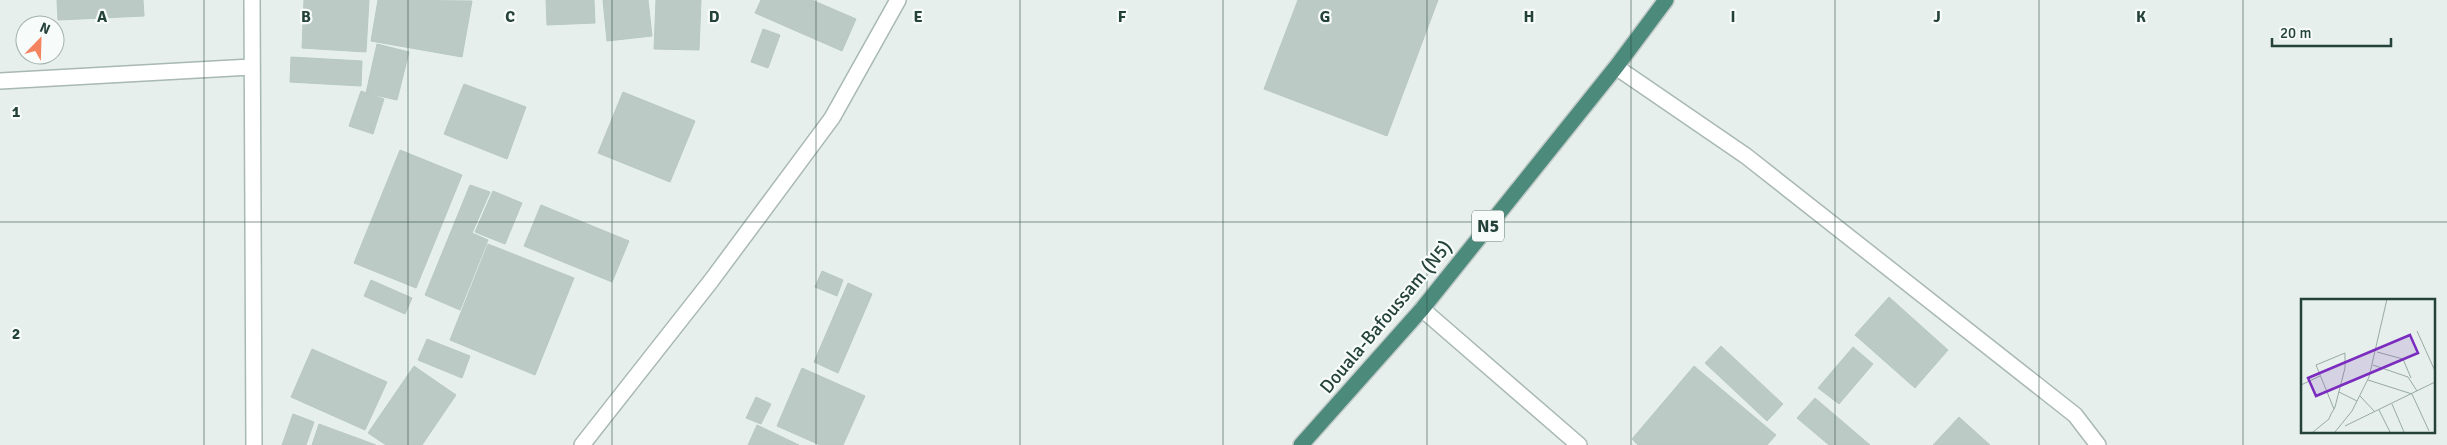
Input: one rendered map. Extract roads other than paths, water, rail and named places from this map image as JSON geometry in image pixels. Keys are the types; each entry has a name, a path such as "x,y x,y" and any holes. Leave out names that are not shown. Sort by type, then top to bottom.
{"highway":[{"name":"Douala-Bafoussam (N5)","path":"1301,445 1422,309 1616,67 1666,0"}],"street":[{"path":"252,0 254,445"},
{"path":"582,445 711,281 832,118 898,0"},
{"path":"0,81 251,67"},
{"path":"1616,67 1746,156 1829,221 2075,415 2098,445"},
{"path":"1422,309 1579,445"}]}
